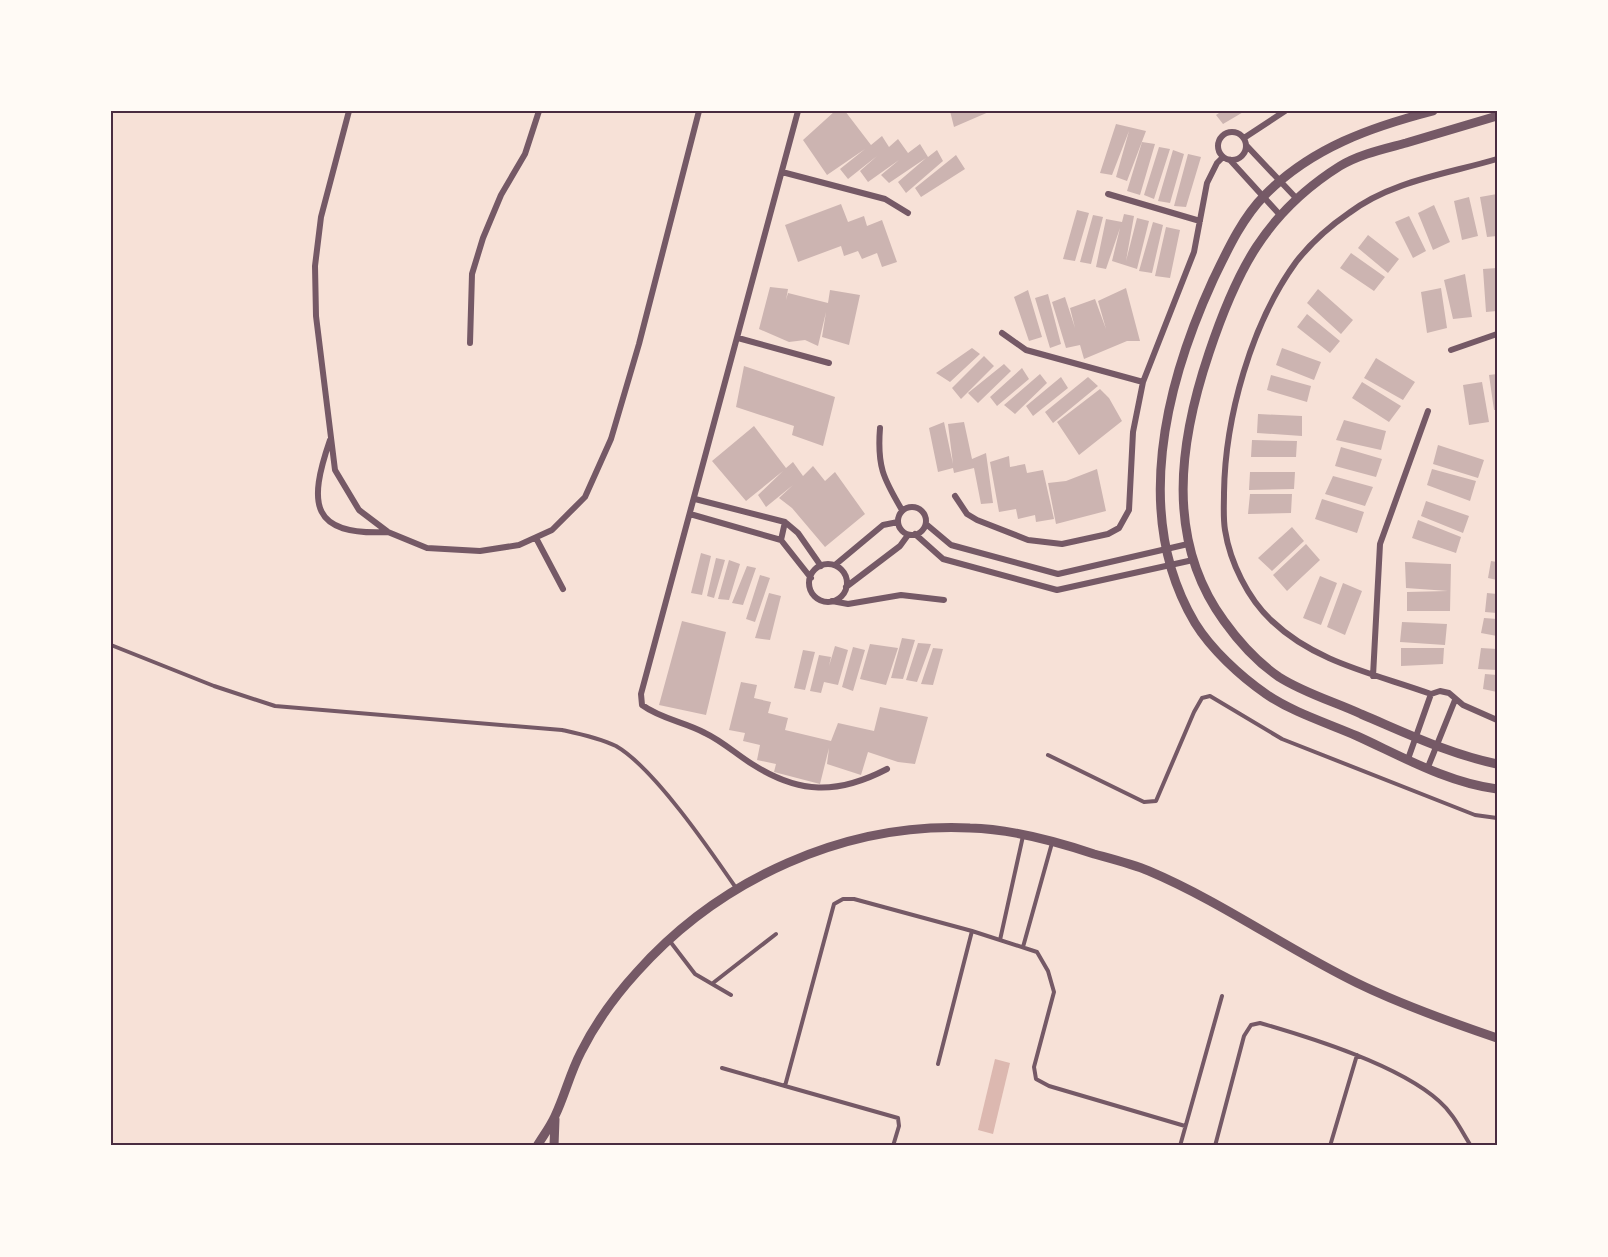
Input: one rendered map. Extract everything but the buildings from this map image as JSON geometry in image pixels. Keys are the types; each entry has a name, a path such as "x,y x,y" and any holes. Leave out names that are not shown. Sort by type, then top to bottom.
{"street":[{"path":"349,111 321,217 315,266 316,316 335,470 359,510 388,532 427,548 480,551 519,545 552,530 585,497 611,439 639,344 699,111"},
{"path":"470,343 472,274 483,238 501,195 525,154 539,111"},
{"path":"798,111 641,694 642,705 651,711 703,732 770,774 790,783 817,788 835,788 866,780 887,769"},
{"path":"1230,160 1243,155 1245,141 1285,111"},
{"path":"1433,111 1357,133 1329,146 1263,196 1230,244 1192,333 1176,381 1162,447 1161,493 1171,566 1195,622 1212,645 1250,681 1281,702 1408,759 1450,776 1497,789"},
{"path":"1497,116 1384,148 1342,165 1280,215 1251,251 1216,331 1203,370 1184,444 1182,507 1188,544 1199,582 1237,639 1261,663 1281,678 1455,754 1497,764"},
{"path":"1280,215 1230,160 1223,157 1218,145 1224,134 1232,132 1245,141 1297,199"},
{"path":"955,496 967,514 1028,540 1062,544 1098,537 1119,528 1129,510 1133,432 1143,382 1194,252 1207,183 1217,163 1223,157"},
{"path":"1497,159 1381,193 1347,213 1298,259 1277,294 1247,365 1230,426 1225,454 1224,528 1236,568 1257,603 1283,631 1319,654 1373,676 1431,694 1440,691 1449,693 1455,700 1497,720"},
{"path":"782,172 885,199 908,213"},
{"path":"1108,194 1200,221"},
{"path":"1002,333 1026,350 1143,382"},
{"path":"1451,350 1497,334"},
{"path":"738,338 829,363"},
{"path":"1373,676 1380,544 1428,411"},
{"path":"880,428 878,460 884,480 902,510 898,522 901,529 943,559 1057,590 1193,560"},
{"path":"331,436 317,477 318,506 328,522 342,530 365,533 388,532"},
{"path":"695,499 785,522 798,533 821,566"},
{"path":"832,601 840,598 846,587 912,535 922,531 926,524 926,517 921,509 911,507 902,510"},
{"path":"690,514 781,540 810,578 813,594 823,601 848,604 901,595 944,600"},
{"path":"781,540 785,522"},
{"path":"810,578 821,566 835,565 883,525 898,522"},
{"path":"926,524 944,540 958,548 1058,574 1188,544"},
{"path":"536,538 563,589"},
{"path":"835,565 844,572 846,587"},
{"path":"1408,759 1431,694"},
{"path":"1428,767 1455,700"},
{"path":"537,1146 555,1117 566,1083 582,1050 607,1011 636,973 669,940 736,888 800,858 852,840 918,828 973,828 1053,841 1147,870 1198,895 1357,983 1431,1015 1497,1038"},
{"path":"554,1146 555,1117"}],"lane":[{"path":"111,645 214,686 275,706 562,730 592,737 616,747 641,766 712,852 736,888"},
{"path":"1048,755 1144,802 1156,801 1194,712 1202,698 1210,696 1282,738 1475,815 1497,818"},
{"path":"999,940 1023,836"},
{"path":"1023,947 1053,841"},
{"path":"785,1086 834,904 843,899 854,899 972,931 1037,952 1048,971 1054,992 1034,1067 1036,1079 1049,1086 1185,1126"},
{"path":"938,1064 972,931"},
{"path":"713,983 776,934"},
{"path":"669,940 695,974 731,995"},
{"path":"1180,1146 1222,996"},
{"path":"1215,1146 1244,1036 1251,1024 1260,1023 1357,1055 1438,1100 1455,1118 1471,1146"},
{"path":"1330,1146 1357,1055"},
{"path":"722,1068 898,1118 899,1126 893,1146"}],"shaded area":[{"path":"995,1059 1010,1063 993,1134 978,1130"}]}
